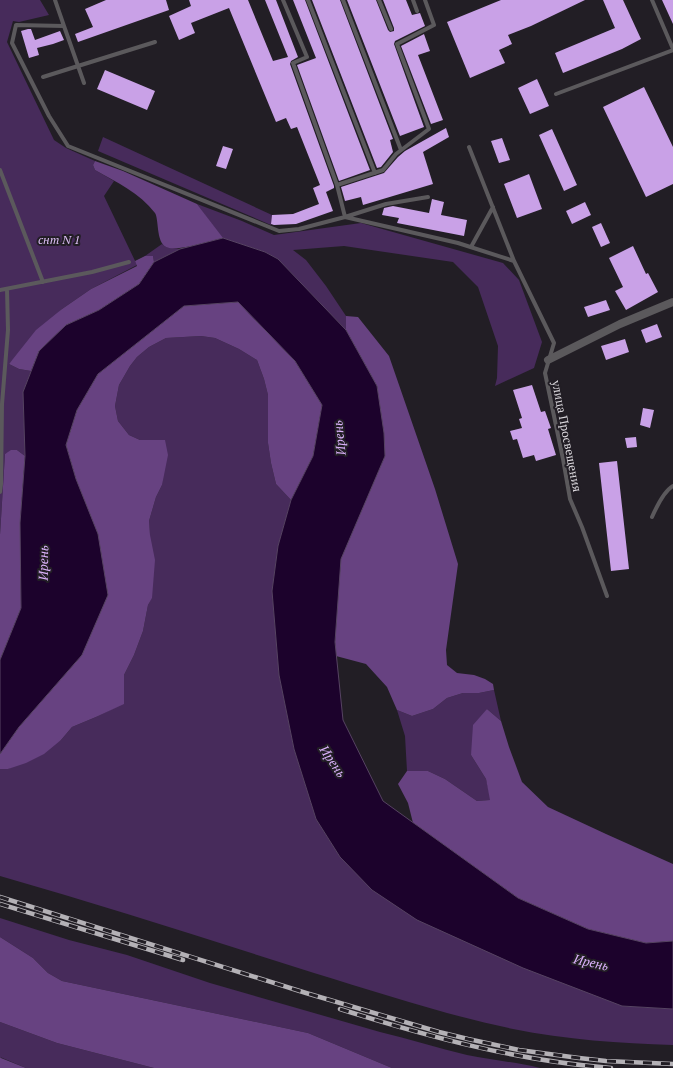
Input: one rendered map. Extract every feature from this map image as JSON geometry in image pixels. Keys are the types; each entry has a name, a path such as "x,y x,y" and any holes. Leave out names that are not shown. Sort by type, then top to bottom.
{"street":[{"path":"548,360 620,324 673,302"}],"lane":[{"path":"55,0 84,83"},
{"path":"283,0 307,57 293,63 337,185 346,217"},
{"path":"308,0 375,173"},
{"path":"342,0 401,150"},
{"path":"379,0 391,29"},
{"path":"413,0 417,11"},
{"path":"337,185 383,170 396,154 429,129 397,44 434,25 425,0"},
{"path":"556,94 673,50 652,0"},
{"path":"64,26 16,25 12,44 49,116 68,146 279,231 299,229 346,217 386,204 428,197"},
{"path":"43,77 155,42"},
{"name":"улица Просвещения","path":"469,147 514,261 554,343 545,373 570,499 582,527 607,596"},
{"path":"0,170 44,282"},
{"path":"471,247 493,207"},
{"path":"346,217 471,247 514,261"},
{"path":"0,290 92,272 129,262"},
{"path":"0,492 2,404 8,330 7,289"},
{"path":"652,517 659,504 673,486"}],"green space":[{"name":"снт N 1","path":"0,0 40,0 49,15 19,22 13,21 7,42 54,140 66,148 95,161 93,165 95,170 114,181 104,196 137,265 91,289 62,309 9,364 19,369 31,371 23,392 25,456 17,450 5,454 0,535"},
{"path":"103,137 272,215 271,225 98,151"},
{"path":"197,204 274,235 361,223 503,263 519,280 542,342 534,368 495,386 497,378 498,346 478,287 453,262 344,246 293,250 306,260 346,316 346,330 278,259 265,252 222,238"},
{"path":"162,244 166,247 180,249 154,262 153,256 145,256"},
{"path":"201,336 215,338 239,349 257,360 264,379 268,395 268,443 271,463 276,484 291,500 278,546 272,591 279,675 294,749 316,819 340,857 622,1006 673,1009 673,1045 613,1042 553,1036 513,1029 463,1017 388,996 118,911 0,876 0,769 8,769 61,740 72,727 124,703 124,675 134,655 143,631 148,605 152,597 149,521 156,497 162,485 165,440 140,440 129,435 118,421 115,406 119,385 137,357 149,347 166,338"},
{"path":"494,690 501,721 487,709 471,755 486,779 491,800 477,801 445,779 428,771 407,771 405,736 397,710 412,716 433,709 447,698 463,693 479,693"},
{"path":"0,918 69,940 127,955 210,983 380,1032 467,1055 540,1068 392,1068 308,1033 62,981 48,973 33,958 0,937"},
{"path":"0,1022 57,1043 154,1068 26,1068 0,1057"}],"shaded area":[{"path":"95,161 123,171 197,204 223,238 185,247 166,247 159,236 155,213 135,194 95,170 93,165"},
{"path":"145,256 153,256 154,262 139,284 99,310 66,325 39,351 31,371 19,369 9,364 36,330 62,309 91,289 137,266 135,261"},
{"path":"238,302 295,361 322,405 313,456 291,500 276,484 268,443 268,395 257,360 239,349 215,338 201,336 166,338 149,347 137,357 119,385 115,406 118,421 129,435 140,440 165,440 168,455 162,485 156,497 149,521 155,560 152,598 148,605 143,631 134,655 124,675 124,704 72,727 61,740 44,754 26,763 8,769 0,769 0,754 19,727 82,655 76,479 66,445 77,410 98,374 184,306"},
{"path":"346,316 358,317 389,356 435,489 458,564 446,650 447,665 457,673 474,675 485,679 493,684 494,690 479,693 463,693 447,698 433,709 412,716 397,710 387,687 366,664 336,656 335,642 340,559 385,456 377,386 346,330"},
{"path":"11,450 17,450 25,456 20,523 21,608 0,660 0,535 5,454"},
{"path":"487,709 501,721 522,782 548,807 673,864 673,941 646,943 588,929 518,898 413,823 408,803 398,784 407,771 428,771 445,779 477,801 490,800 486,779 471,755 473,725"},
{"path":"0,937 33,958 48,973 62,981 308,1033 392,1068 154,1068 57,1043 0,1022"},
{"path":"0,1057 1,1058 26,1068 0,1068"}],"water":[{"name":"Ирень","path":"223,238 265,252 278,259 346,330 377,386 384,433 385,456 341,559 335,642 343,720 383,801 518,898 588,929 646,943 673,941 673,1009 622,1006 523,968 417,920 372,890 340,857 316,819 294,749 279,675 272,591 278,546 291,500 313,456 322,405 295,361 238,302 184,306 98,374 77,410 66,445 76,479 98,534 108,595 82,655 19,727 0,754 0,660 21,608 20,523 25,456 23,392 39,351 66,325 99,310 139,284 154,262 180,249"}],"building":[{"path":"106,0 166,0 169,10 78,42 75,34 93,27 85,9"},
{"path":"189,0 248,0 273,61 288,57 265,0 276,0 298,57 291,61 290,64 334,186 334,188 326,192 333,211 296,224 271,224 272,215 293,214 319,204 313,188 320,185 297,127 291,129 286,118 276,122 229,8 191,23 195,33 179,40 169,16 191,6"},
{"path":"293,0 305,0 370,170 339,181 297,65 316,58"},
{"path":"312,0 340,0 393,139 390,140 393,152 381,167 377,168"},
{"path":"347,0 376,0 390,32 394,31 394,28 383,0 406,0 412,15 420,13 425,26 395,41 394,44 424,127 400,136"},
{"path":"501,0 585,0 531,26 508,35 512,44 499,50 505,63 470,78 447,22"},
{"path":"603,0 623,0 641,39 622,49 563,73 555,53 615,28"},
{"path":"662,0 673,0 673,24"},
{"path":"31,29 35,40 60,31 64,40 37,48 39,55 29,58 21,31"},
{"path":"424,34 430,51 418,55 443,120 431,124 401,46"},
{"path":"105,70 155,91 147,110 97,89"},
{"path":"537,79 549,106 530,114 518,88"},
{"path":"644,87 673,147 673,184 646,197 603,107"},
{"path":"446,128 449,137 423,152 433,184 363,205 361,197 345,201 341,187 384,173 405,151"},
{"path":"552,129 577,185 564,191 539,135"},
{"path":"502,138 510,160 499,163 491,141"},
{"path":"223,146 233,149 226,169 216,166"},
{"path":"529,174 542,209 517,218 504,184"},
{"path":"432,199 444,202 441,215 467,220 464,236 397,223 399,218 382,215 384,208 393,206 429,213"},
{"path":"585,202 591,215 572,224 566,211"},
{"path":"601,223 610,243 601,247 592,227"},
{"path":"633,246 646,274 648,273 658,292 626,310 615,291 623,287 609,258"},
{"path":"606,300 610,310 588,317 584,307"},
{"path":"657,324 662,337 646,343 641,330"},
{"path":"625,339 629,352 606,360 601,346"},
{"path":"532,385 541,412 545,411 551,428 548,429 556,455 536,461 534,455 523,458 517,439 513,440 510,431 522,428 519,419 522,418 513,390"},
{"path":"643,408 654,410 650,428 640,425"},
{"path":"636,437 637,447 627,448 625,438"},
{"path":"617,461 629,569 611,571 599,463"}],"railway":[{"path":"0,897 306,993 439,1032 519,1050 606,1061 673,1064"},
{"path":"0,904 183,960"},
{"path":"340,1009 440,1038 508,1054 576,1065 611,1068"}]}
